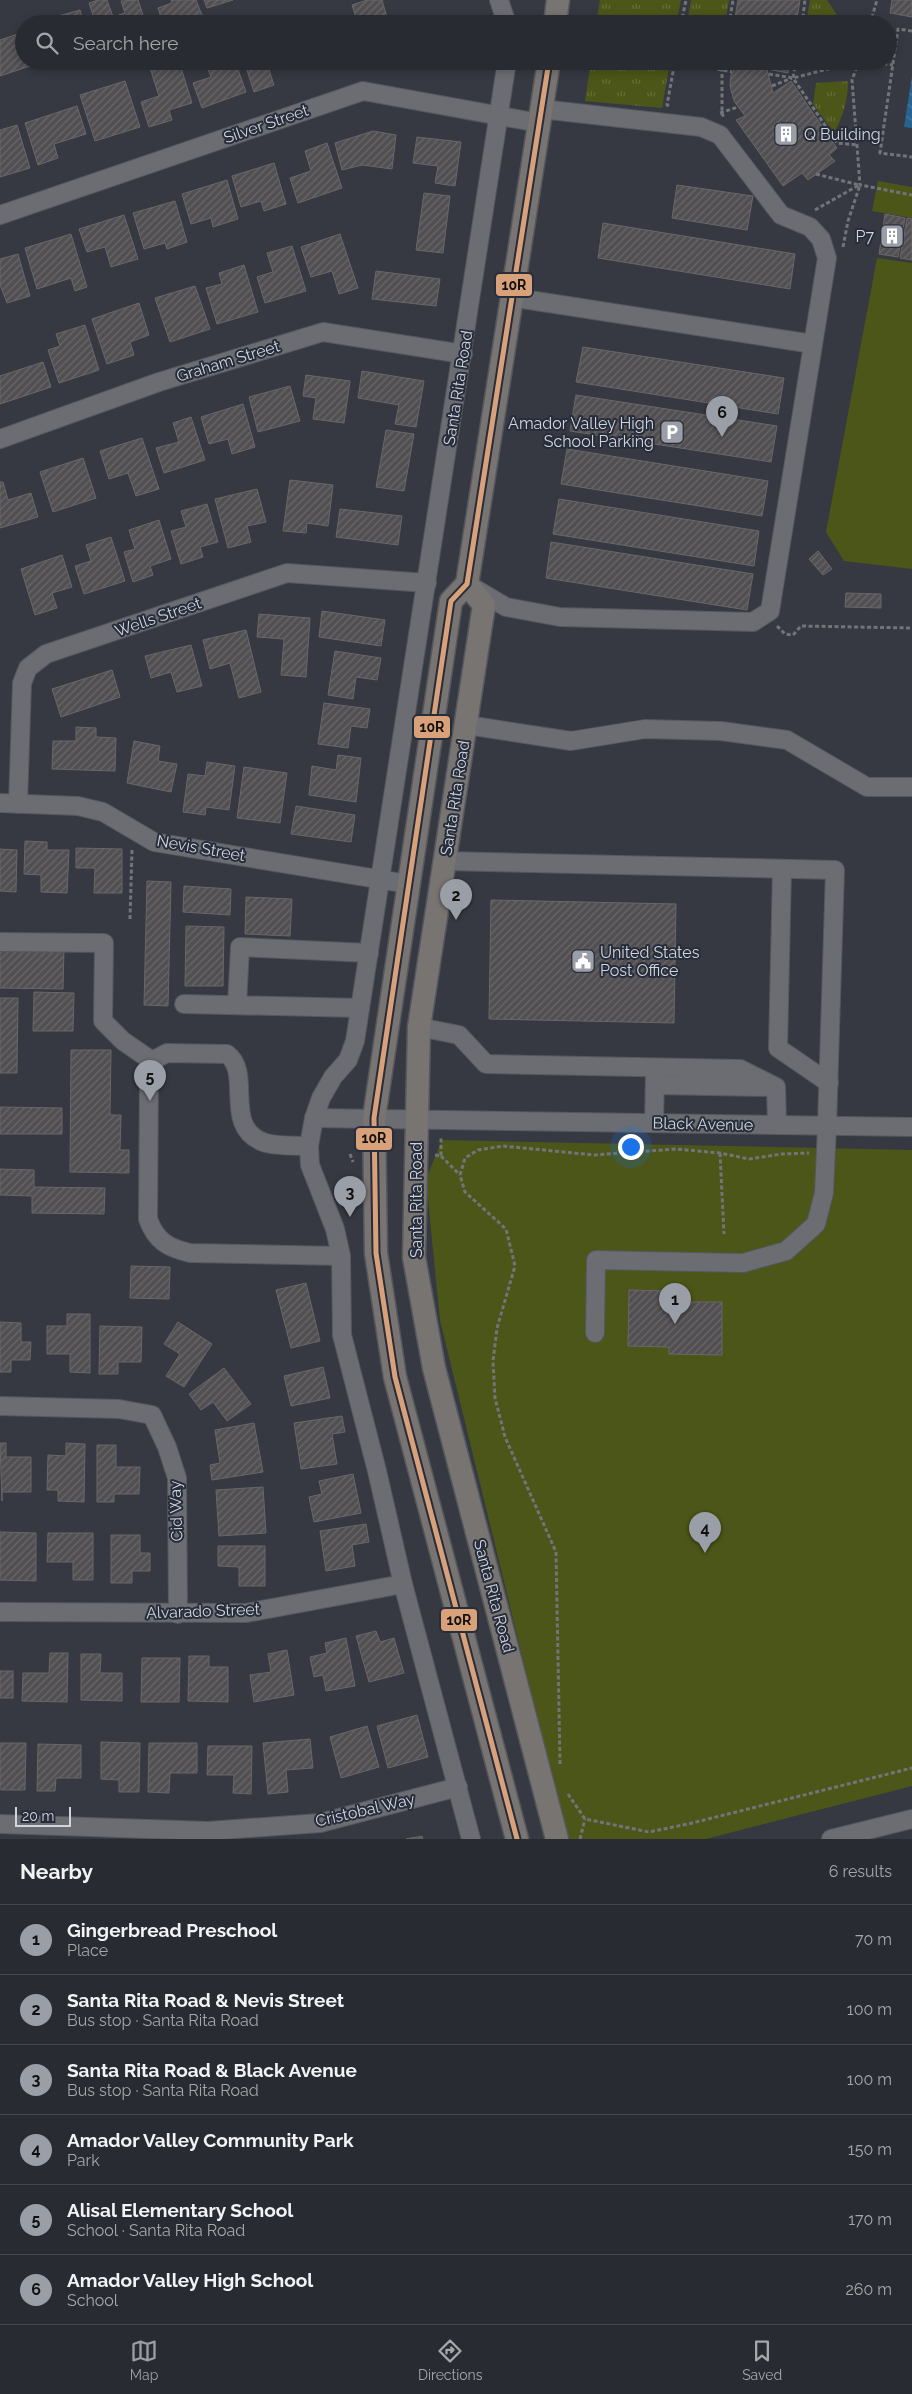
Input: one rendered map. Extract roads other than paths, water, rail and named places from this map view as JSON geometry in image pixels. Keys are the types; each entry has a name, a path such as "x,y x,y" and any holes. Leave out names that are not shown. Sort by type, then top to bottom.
{"main road":[{"path":"556,15 558,0"},
{"path":"467,584 547,70"},
{"name":"Santa Rita Road","path":"517,1839 395,1377 376,1253 374,1118 451,601 467,584 484,605 419,1027 414,1257 434,1368 557,1839"},
{"path":"432,719 467,724"}],"street":[{"path":"499,0 504,15"},
{"name":"Santa Rita Road","path":"471,1839 403,1584 377,1470 342,1335 341,1256 335,1229 310,1165 309,1146 314,1118 321,1098 333,1077 348,1060 355,1041 506,70"},
{"name":"Silver Street","path":"0,215 362,91 499,116 540,116 701,127 720,135 781,215 810,227 821,239 827,258 770,611 753,622 560,617 506,607 467,584"},
{"path":"510,297 813,344"},
{"name":"Graham Street","path":"0,439 159,382 323,332 463,354"},
{"name":"Wells Street","path":"18,804 22,683 28,668 46,654 287,572 427,583"},
{"path":"467,724 571,741 645,729 721,730 787,740 867,787 912,787"},
{"name":"Nevis Street","path":"0,804 78,806 103,812 154,842 408,884"},
{"path":"445,861 835,870 824,1193 816,1224 786,1251 743,1263 596,1260 595,1334"},
{"path":"782,869 778,1048 829,1083"},
{"path":"0,942 104,943 103,1021 123,1041 152,1061"},
{"path":"237,1005 240,947 369,952"},
{"path":"184,1004 360,1008"},
{"path":"419,1027 459,1035 486,1064 740,1069 776,1087"},
{"path":"309,1146 263,1142 248,1131 240,1108 238,1067 227,1054 167,1053 152,1061 149,1073 148,1219 152,1230 161,1242 172,1249 190,1253 341,1256"},
{"path":"654,1123 656,1067"},
{"path":"655,1085 776,1087"},
{"path":"776,1087 777,1125"},
{"name":"Black Avenue","path":"314,1118 912,1127"},
{"name":"Cid Way","path":"0,1406 119,1409 152,1415 167,1447 177,1478 178,1614"},
{"name":"Alvarado Street","path":"0,1612 246,1613 403,1584"},
{"name":"Cristobal Way","path":"0,1824 208,1831 320,1823 458,1787"},
{"path":"831,1839 912,1818"}],"water":[{"path":"912,76 912,128 904,127"}],"place":[{"name":"Q Building","path":"786,134"},
{"name":"P7","path":"892,236"},
{"name":"Amador Valley High School Parking","path":"672,432"},
{"name":"Amador Valley High School","path":"722,437"},
{"name":"Santa Rita Road & Nevis Street","path":"456,920"},
{"name":"United States Post Office","path":"583,961"},
{"name":"Alisal Elementary School","path":"150,1101"},
{"name":"Santa Rita Road & Black Avenue","path":"350,1217"},
{"name":"Gingerbread Preschool","path":"675,1324"},
{"name":"Amador Valley Community Park","path":"705,1553"}]}
